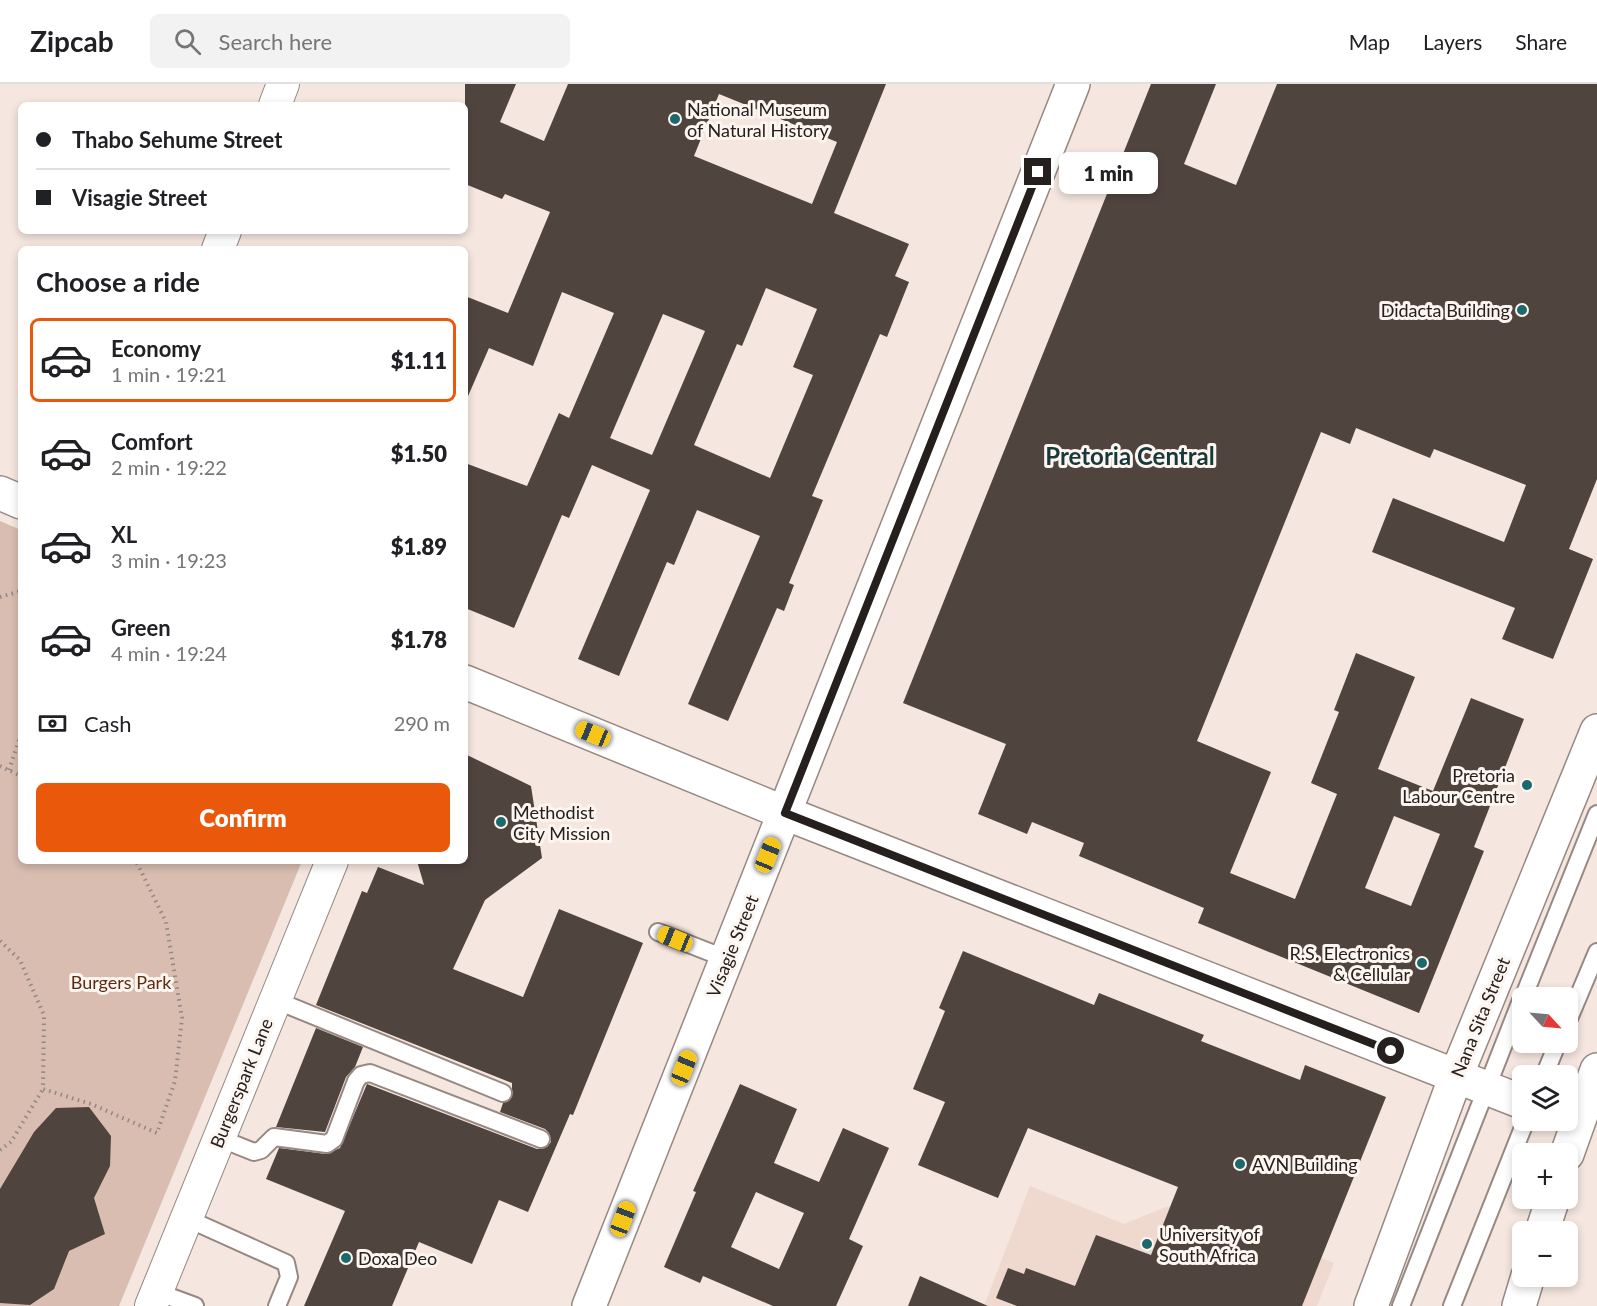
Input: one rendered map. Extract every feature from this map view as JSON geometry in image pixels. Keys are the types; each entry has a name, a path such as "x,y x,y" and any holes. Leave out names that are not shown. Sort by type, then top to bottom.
{"main road":[{"name":"Visagie Street","path":"589,1306 1073,84"},
{"path":"0,493 18,501"},
{"path":"468,683 785,813 1512,1098"},
{"name":"Nana Sita Street","path":"1371,1306 1456,1076 1597,731"},
{"path":"1577,1132 1597,1070"},
{"path":"1519,1306 1525,1287"}],"street":[{"path":"276,102 283,84"},
{"name":"Burgerspark Lane","path":"154,1299 331,864"}],"lane":[{"path":"1527,987 1597,813"},
{"path":"658,932 727,959"},
{"path":"1578,997 1597,952"},
{"path":"275,1000 503,1093"},
{"path":"1401,1306 1512,1025"},
{"path":"219,1138 254,1152 261,1150 274,1137 327,1144 334,1139 356,1081 361,1075 370,1073 541,1139"},
{"path":"1452,1306 1522,1131"},
{"path":"186,1218 286,1263 289,1277 277,1306"},
{"path":"154,1299 195,1306"}],"path":[{"path":"0,597 18,592"},
{"path":"9,770 18,743"},
{"path":"0,766 18,774"},
{"path":"43,1089 92,1104 157,1133 175,1081 182,1018 166,922 137,864"},
{"path":"0,942 20,960 44,1015 43,1089 11,1142 0,1150"}],"shaded area":[{"name":"University of South Africa","path":"1030,1186 1124,1224 1166,1207 1187,1204 1334,1263 1317,1306 984,1306"}],"green space":[{"name":"Burgers Park","path":"0,521 18,529 18,864 301,864 119,1306 0,1306"}],"building":[{"path":"465,84 516,84 500,122 544,141 568,84 886,84 834,213 909,244 895,276 909,282 887,337 880,334 812,496 823,500 789,583 794,585 784,611 777,608 728,721 688,704 760,536 697,510 674,565 667,562 619,676 578,659 650,490 592,465 569,518 562,515 514,628 468,609 468,464 527,486 559,413 569,418 614,313 562,292 533,366 489,348 468,396 468,297 508,313 550,212 505,194 502,199 468,185 468,102 465,102","holes":["719,94 837,142 812,204 694,156","766,288 817,309 793,367 813,375 770,478 694,445 737,344 742,346","663,314 705,331 652,455 610,438"]},
{"path":"1151,84 1216,84 1184,164 1236,185 1277,84 1597,84 1597,479 1569,549 1593,559 1553,659 1502,639 1515,608 1372,552 1393,498 1504,542 1526,485 1434,449 1430,458 1356,428 1350,444 1321,432 1197,741 1271,772 1230,873 1295,899 1337,794 1311,783 1339,712 1334,710 1356,653 1415,677 1378,769 1433,791 1471,698 1524,719 1474,847 1484,851 1419,1013 1198,923 1204,908 1079,856 1084,843 1032,822 1027,834 978,814 1006,744 903,703","holes":["1394,816 1440,834 1411,906 1365,888"]},
{"path":"468,755 531,786 542,858 485,900 453,969 523,997 559,909 643,943 573,1115 570,1114 528,1212 499,1200 472,1264 419,1242 392,1306 304,1306 345,1211 266,1179 279,1148 326,1154 340,1148 367,1084 537,1149 547,1147 551,1142 549,1133 545,1129 500,1112 503,1103 512,1097 512,1083 316,1005 362,891 367,893 378,867 424,885 418,864 468,864"},
{"path":"963,951 1094,1005 1099,993 1204,1035 1201,1041 1300,1080 1305,1065 1386,1097 1302,1306 1017,1306 996,1298 1008,1268 1024,1274 1026,1268 1075,1286 1096,1235 1151,1255 1178,1187 1028,1128 998,1198 918,1165 945,1102 913,1089 945,1011 939,1008"},
{"path":"316,1028 363,1047 355,1067 346,1077 325,1132 276,1127"},
{"path":"740,1084 797,1109 774,1163 819,1182 843,1128 889,1148 849,1239 863,1246 836,1306 773,1306 703,1276 700,1283 664,1267 696,1192 693,1191","holes":["756,1192 804,1213 779,1269 731,1247"]},
{"path":"89,1107 111,1136 110,1166 94,1198 105,1234 69,1251 54,1289 30,1305 0,1303 0,1189 34,1132 56,1108"},
{"path":"920,1276 988,1306 908,1306"}],"place":[{"name":"National Museum of Natural History","path":"675,119"},
{"name":"Didacta Building","path":"1522,310"},
{"name":"Pretoria Labour Centre","path":"1527,785"},
{"name":"Methodist City Mission","path":"501,822"},
{"name":"R.S. Electronics & Cellular","path":"1422,963"},
{"name":"AVN Building","path":"1240,1164"},
{"name":"University of South Africa","path":"1147,1244"},
{"name":"Doxa Deo","path":"346,1258"}],"district":[{"name":"Pretoria Central","path":"1130,455"}],"route":[{"path":"1038,172 785,813 1391,1051"}]}
